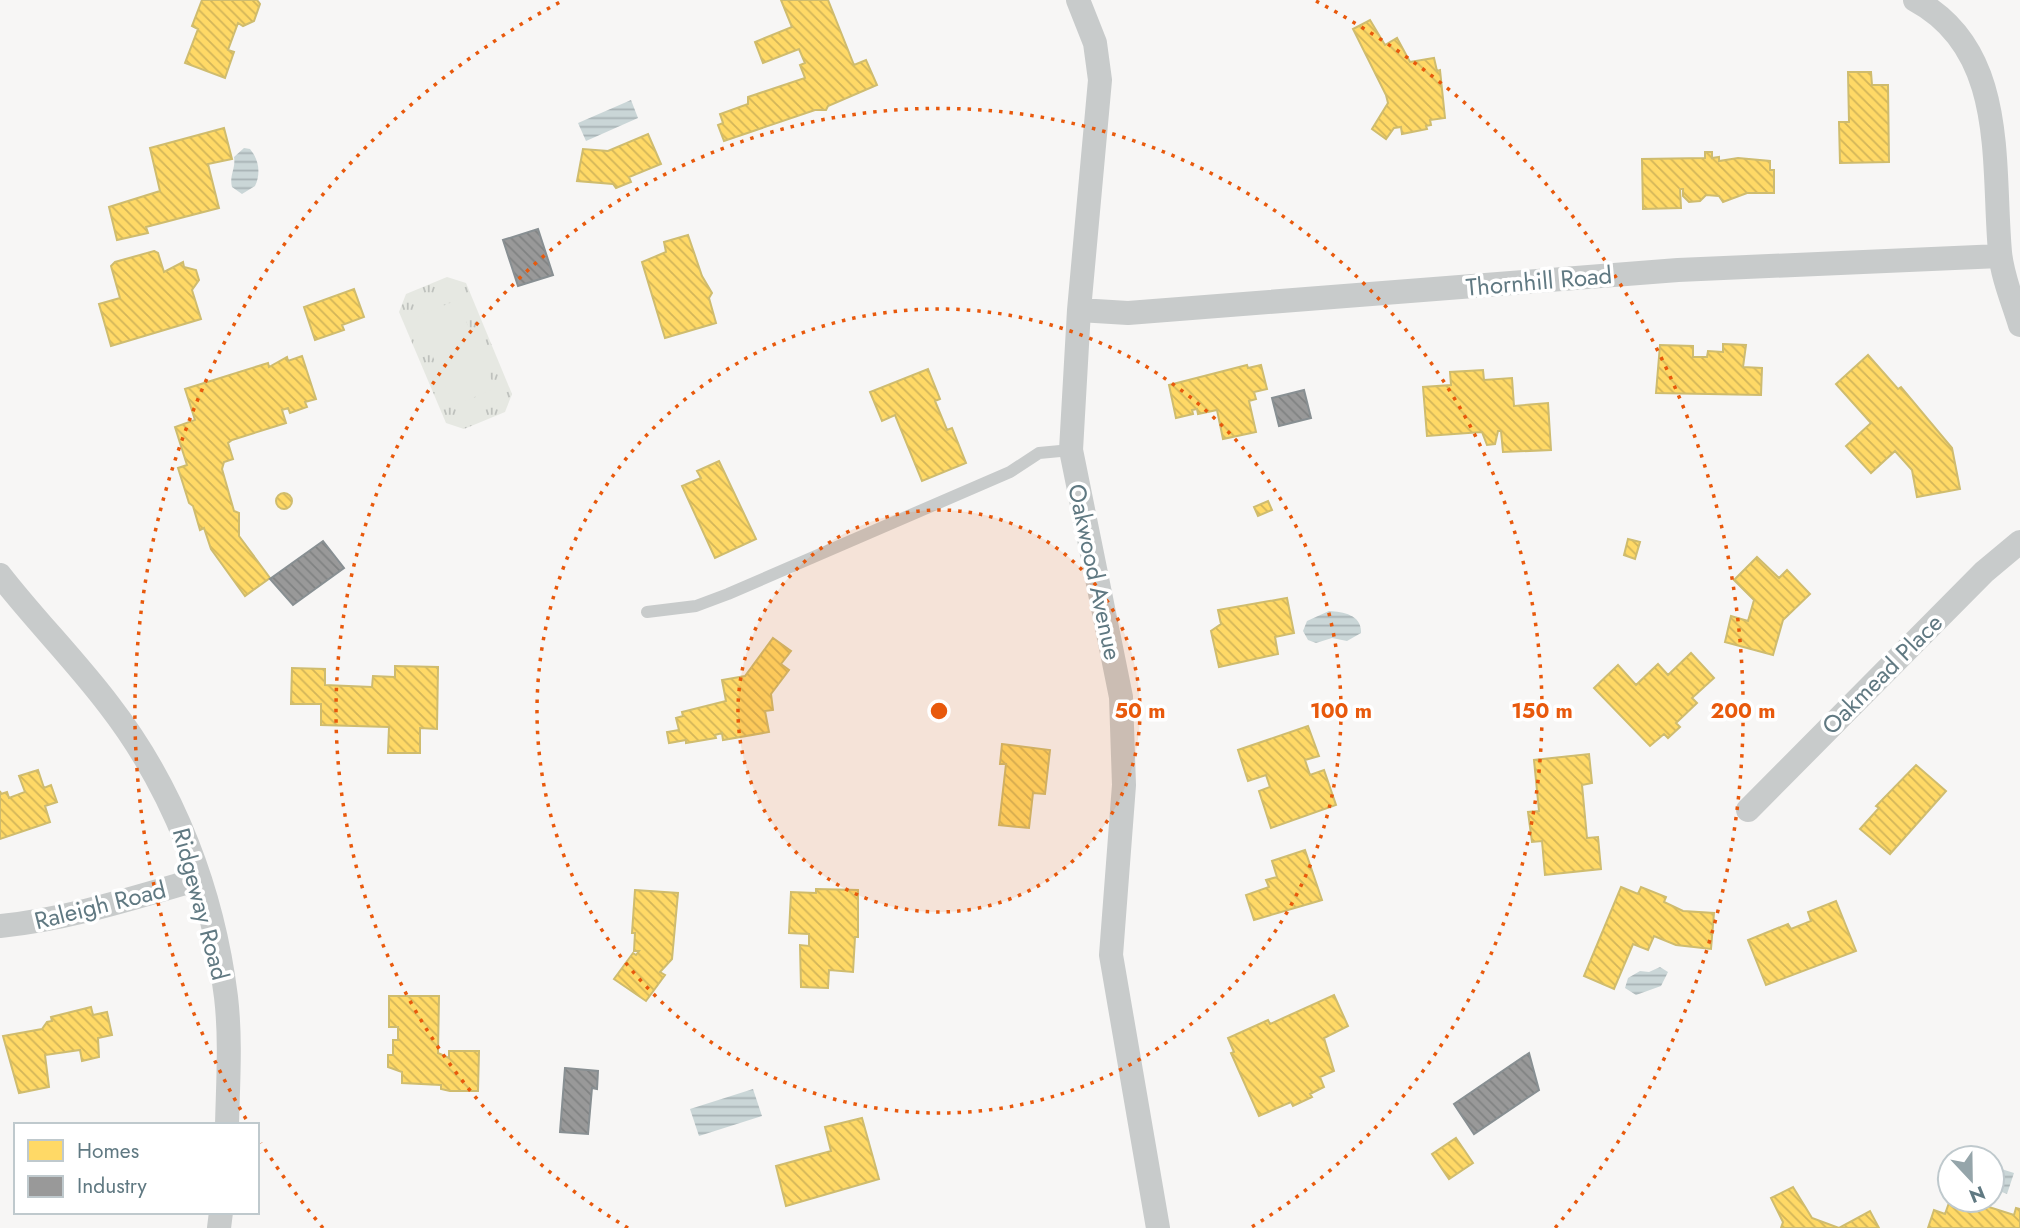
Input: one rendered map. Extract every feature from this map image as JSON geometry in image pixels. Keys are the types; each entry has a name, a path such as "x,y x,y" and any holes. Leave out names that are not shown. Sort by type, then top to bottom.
{"street":[{"name":"Oakwood Avenue","path":"1078,0 1095,43 1100,80 1079,310 1071,450 1121,697 1124,785 1111,955 1158,1228"},
{"path":"1914,0 1954,30 1971,54 1984,88 1995,135 2000,256 2020,325"},
{"name":"Thornhill Road","path":"1079,310 1128,313 1667,271 2000,256"},
{"name":"Oakmead Place","path":"1748,810 1984,572 2020,542"},
{"name":"Ridgeway Road","path":"0,575 111,707 150,766 178,819 213,928 226,998 228,1123"},
{"name":"Raleigh Road","path":"0,926 36,922 105,907 199,878"}],"lane":[{"path":"647,611 696,606 728,594 1010,472 1039,453 1071,450"}],"green space":[{"path":"447,277 466,283 512,394 505,412 464,429 446,423 399,312 406,294"},
{"path":"457,300 495,388 454,406 416,317"}],"shaded area":[{"path":"631,100 638,118 586,141 578,123"},
{"path":"244,148 253,153 258,171 255,186 242,194 232,187 231,179 234,157"},
{"path":"1329,611 1355,618 1361,627 1361,633 1347,641 1332,638 1316,643 1308,640 1303,631 1307,621"},
{"path":"1660,967 1668,972 1661,986 1636,995 1625,988 1628,978 1640,971 1649,972"},
{"path":"753,1089 762,1116 699,1136 690,1109"},
{"path":"2006,1170 2014,1173 2006,1194"}],"building: Homes":[{"path":"202,0 257,0 260,4 254,21 243,26 238,23 228,50 234,52 225,78 185,63 198,29 192,26"},
{"path":"781,0 828,0 854,65 866,60 877,85 828,106 826,110 815,110 724,141 718,125 723,123 720,114 748,104 748,97 805,78 800,65 805,63 799,49 763,63 755,42 792,27"},
{"path":"1370,20 1385,45 1397,38 1410,62 1434,58 1437,71 1440,70 1445,118 1430,120 1431,125 1426,126 1427,129 1402,134 1401,127 1394,128 1386,139 1372,129 1388,103 1353,29"},
{"path":"1848,72 1871,72 1872,85 1888,85 1889,162 1840,163 1839,122 1849,122"},
{"path":"224,128 232,159 208,164 219,208 146,227 148,233 117,240 109,207 160,191 150,148"},
{"path":"648,134 661,164 629,177 631,182 616,188 613,184 577,181 583,149 608,151"},
{"path":"1705,152 1712,152 1712,158 1719,157 1719,161 1738,158 1770,161 1770,170 1774,170 1774,193 1747,193 1723,202 1719,196 1706,195 1700,201 1689,202 1683,196 1683,189 1680,189 1681,208 1643,209 1642,159 1705,158"},
{"path":"688,235 702,276 712,293 709,298 716,323 665,338 642,262 666,252 664,242"},
{"path":"154,251 158,253 164,272 183,262 184,267 196,270 199,280 192,290 201,319 111,346 99,304 120,298 111,266 115,262"},
{"path":"354,289 364,317 342,325 344,330 315,340 304,307"},
{"path":"1723,344 1746,345 1743,367 1762,368 1761,395 1656,393 1660,345 1693,346 1693,357 1707,357 1708,351 1723,352"},
{"path":"1868,355 1898,389 1901,387 1952,448 1960,489 1917,497 1912,470 1895,451 1871,473 1846,446 1871,423 1836,384"},
{"path":"302,356 316,399 305,402 307,407 290,413 288,408 282,410 286,423 228,443 233,459 224,462 222,469 234,511 239,513 239,536 270,578 245,596 211,549 204,528 200,530 178,468 187,465 175,427 195,420 185,389 268,363 269,367 287,357 288,361"},
{"path":"1247,365 1248,368 1261,365 1267,389 1254,392 1256,399 1249,401 1256,432 1223,439 1217,410 1198,414 1197,409 1192,410 1193,414 1176,418 1169,385"},
{"path":"928,369 940,399 935,401 947,430 952,428 966,463 922,481 895,415 882,421 870,392"},
{"path":"1483,370 1484,380 1512,378 1514,406 1548,403 1551,450 1503,452 1501,431 1498,431 1495,444 1487,445 1482,432 1427,436 1423,387 1451,385 1450,372"},
{"path":"719,461 756,539 715,558 682,486 701,478 697,471"},
{"path":"284,493 290,495 290,507 284,509 278,507 276,501 278,495"},
{"path":"1268,501 1272,510 1258,516 1254,507"},
{"path":"1628,539 1640,542 1635,559 1624,555"},
{"path":"1757,557 1779,578 1787,570 1810,594 1783,620 1773,655 1725,642 1731,616 1748,621 1754,600 1734,580"},
{"path":"1287,598 1294,633 1275,637 1278,654 1219,667 1211,631 1221,624 1218,610"},
{"path":"773,638 791,651 781,664 789,670 771,694 773,710 765,711 769,732 723,740 722,733 715,735 716,738 669,743 667,732 679,730 676,718 683,716 682,712 726,701 722,680 745,676"},
{"path":"1691,653 1714,678 1692,698 1697,703 1676,723 1680,727 1668,738 1664,734 1650,746 1594,688 1618,665 1636,685 1658,664 1668,675"},
{"path":"395,666 438,667 437,729 420,728 420,753 388,753 389,727 321,725 321,704 291,704 292,668 325,669 325,685 372,687 373,676 395,677"},
{"path":"1308,726 1319,756 1305,760 1310,775 1324,770 1336,805 1271,828 1259,791 1270,787 1266,775 1248,781 1238,750"},
{"path":"1002,744 1050,750 1045,794 1033,793 1029,828 999,825 1006,764 1000,764"},
{"path":"1589,754 1592,783 1582,785 1587,838 1598,837 1601,869 1545,875 1542,841 1532,842 1528,812 1539,811 1534,760"},
{"path":"1916,765 1946,791 1890,854 1860,829 1879,808 1876,806"},
{"path":"38,770 44,788 51,785 57,802 45,806 50,822 0,839 0,791 1,794 7,792 9,798 25,792 19,776"},
{"path":"1305,850 1322,900 1254,920 1246,895 1269,887 1266,880 1277,877 1272,861"},
{"path":"1621,887 1638,894 1641,887 1666,897 1664,902 1683,911 1714,913 1711,949 1676,945 1654,936 1648,950 1633,944 1614,989 1584,976"},
{"path":"816,889 858,890 858,937 855,937 853,972 829,970 828,988 801,987 800,945 809,946 809,934 789,933 791,892 816,893"},
{"path":"635,890 678,893 672,959 660,972 665,975 646,1001 614,979 633,953 636,955 639,951 634,951 635,933 632,933"},
{"path":"1836,901 1856,951 1766,985 1748,940 1788,924 1791,929 1811,921 1808,912"},
{"path":"1334,995 1348,1026 1324,1038 1334,1071 1320,1077 1324,1087 1310,1094 1312,1097 1293,1106 1291,1102 1259,1116 1231,1053 1234,1052 1228,1038 1268,1020 1270,1024"},
{"path":"389,996 439,996 438,1053 449,1058 449,1051 479,1051 478,1091 450,1091 441,1089 441,1085 402,1083 402,1072 388,1067 388,1055 393,1055 393,1040 398,1040 398,1027 389,1027"},
{"path":"91,1007 93,1015 107,1012 112,1035 98,1038 99,1057 82,1061 80,1050 45,1055 49,1087 19,1093 3,1036 42,1029 47,1022 52,1021 51,1017"},
{"path":"862,1118 879,1179 786,1206 776,1166 831,1151 825,1127"},
{"path":"1456,1138 1473,1163 1449,1179 1432,1154"},
{"path":"1793,1187 1812,1218 1839,1228 1781,1228 1783,1222 1771,1198"},
{"path":"2016,1208 2020,1209 2020,1228 1928,1228 1934,1210 1936,1214 2006,1212 2014,1215"},
{"path":"1870,1211 1879,1228 1839,1228"}],"building: Industry":[{"path":"538,229 553,275 518,286 503,240"},
{"path":"1304,390 1311,418 1279,426 1272,398"},
{"path":"323,541 344,568 293,605 270,579"},
{"path":"1529,1053 1539,1090 1474,1134 1454,1104"},
{"path":"565,1068 598,1071 597,1089 592,1088 588,1134 560,1132"}]}
